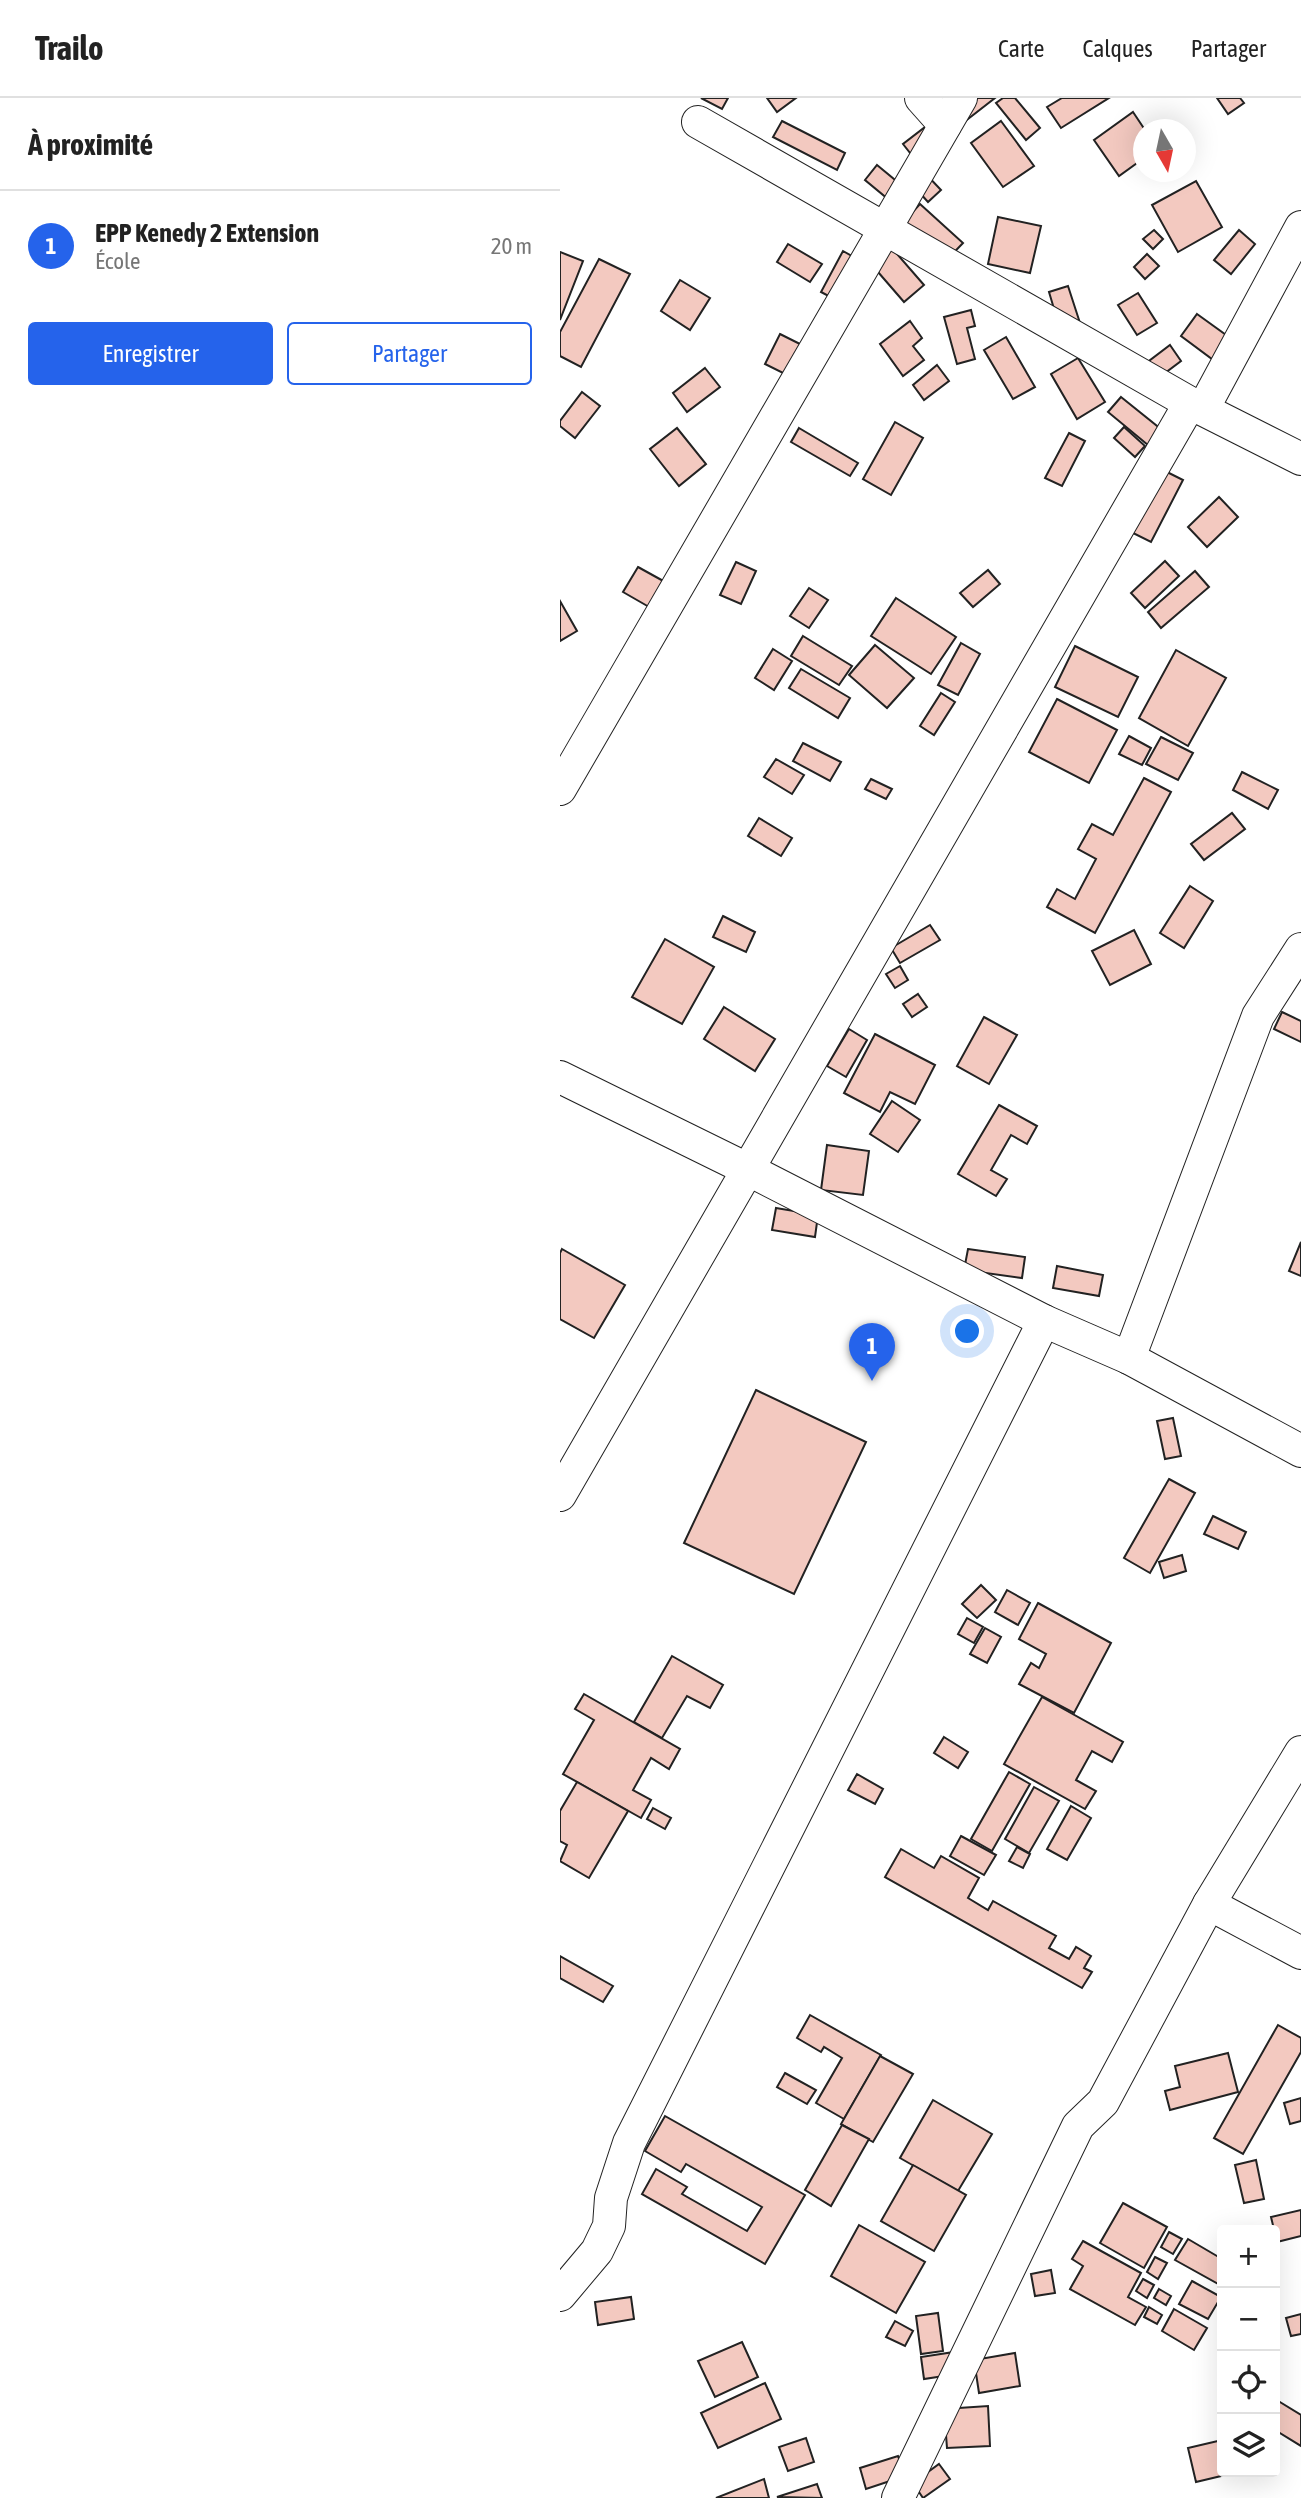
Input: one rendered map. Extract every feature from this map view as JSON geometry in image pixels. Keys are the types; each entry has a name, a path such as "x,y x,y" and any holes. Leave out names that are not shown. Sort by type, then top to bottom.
{"street":[{"path":"921,98 945,125"},
{"path":"560,789 961,98"},
{"path":"698,121 1196,406 1301,459"},
{"path":"560,1495 747,1169 1301,227"},
{"path":"1129,1358 1258,1016 1301,949"},
{"path":"560,1077 1044,1321 1129,1358 1301,1451"},
{"path":"560,2295 597,2252 609,2226 611,2198 628,2143 1044,1321"},
{"path":"898,2498 1078,2126 1103,2102 1209,1904 1301,1752"},
{"path":"1209,1904 1301,1952"}],"building":[{"path":"701,98 728,98 722,109"},
{"path":"767,98 796,98 777,112"},
{"path":"963,98 995,98 959,126"},
{"path":"1003,98 1015,98 1040,128 1026,140 996,103"},
{"path":"1062,98 1109,98 1061,128 1047,107"},
{"path":"1217,98 1240,98 1244,103 1228,114"},
{"path":"1133,112 1138,119 1133,119 1133,166 1119,176 1094,140"},
{"path":"782,121 845,153 837,170 773,137"},
{"path":"1001,121 1034,166 1003,187 971,143"},
{"path":"929,124 918,163 903,144"},
{"path":"877,165 906,189 894,204 865,180"},
{"path":"923,171 941,190 928,202 910,182"},
{"path":"1196,181 1222,227 1178,252 1152,205"},
{"path":"920,204 963,243 939,268 897,229"},
{"path":"998,217 1041,226 1030,273 988,264"},
{"path":"1154,230 1163,239 1153,249 1143,239"},
{"path":"1239,230 1255,244 1231,274 1214,260"},
{"path":"884,239 924,285 904,302 865,257"},
{"path":"788,244 822,264 810,282 777,262"},
{"path":"843,251 859,260 836,300 821,292"},
{"path":"560,252 583,261 560,320"},
{"path":"1147,254 1159,266 1145,279 1134,267"},
{"path":"599,259 630,274 581,367 560,356 560,332"},
{"path":"680,280 710,298 690,330 661,311"},
{"path":"1068,286 1080,323 1060,329 1049,292"},
{"path":"1138,293 1157,323 1137,335 1118,305"},
{"path":"971,310 975,326 967,328 975,359 957,364 944,317"},
{"path":"1197,314 1233,340 1216,362 1181,336"},
{"path":"910,321 922,338 913,346 924,360 903,376 880,344"},
{"path":"780,334 806,347 791,377 765,364"},
{"path":"1006,337 1035,387 1013,399 984,350"},
{"path":"1170,345 1181,361 1157,379 1145,364"},
{"path":"1078,358 1105,402 1077,419 1051,374"},
{"path":"937,365 949,381 924,400 913,385"},
{"path":"705,368 720,387 687,412 673,393"},
{"path":"582,392 600,406 575,438 560,426 560,421"},
{"path":"1121,397 1167,434 1154,450 1108,412"},
{"path":"895,422 923,438 891,495 863,479"},
{"path":"1124,427 1145,446 1135,457 1114,438"},
{"path":"677,428 706,464 679,486 650,449"},
{"path":"799,428 858,463 850,476 791,442"},
{"path":"1069,433 1085,441 1062,486 1045,478"},
{"path":"1161,469 1183,480 1151,542 1129,531"},
{"path":"1219,497 1238,517 1207,547 1188,527"},
{"path":"1165,561 1179,576 1145,608 1131,593"},
{"path":"736,562 756,571 741,604 720,595"},
{"path":"638,567 685,593 670,619 623,592"},
{"path":"988,570 1000,584 973,607 960,593"},
{"path":"1195,571 1209,587 1161,628 1148,612"},
{"path":"809,588 828,600 809,628 790,616"},
{"path":"896,598 956,637 931,674 871,636"},
{"path":"560,601 577,631 560,641"},
{"path":"803,636 852,666 839,685 791,656"},
{"path":"961,643 980,654 958,695 938,685"},
{"path":"875,645 914,678 887,708 849,675"},
{"path":"1075,646 1138,677 1118,717 1055,687"},
{"path":"773,649 792,661 774,690 755,678"},
{"path":"1176,650 1226,678 1188,746 1139,718"},
{"path":"801,669 850,698 838,718 789,688"},
{"path":"941,693 955,702 934,735 920,726"},
{"path":"1057,699 1117,730 1089,783 1029,752"},
{"path":"1129,736 1151,748 1142,765 1119,754"},
{"path":"1161,737 1193,753 1178,780 1146,764"},
{"path":"803,743 841,762 830,781 793,761"},
{"path":"776,759 804,775 792,794 764,777"},
{"path":"1242,772 1278,790 1268,809 1233,790"},
{"path":"1144,778 1171,792 1095,933 1047,907 1057,889 1075,899 1096,859 1078,849 1092,824 1113,835"},
{"path":"871,779 892,789 886,799 865,789"},
{"path":"1232,813 1245,829 1204,860 1191,844"},
{"path":"759,818 792,838 781,856 748,836"},
{"path":"1190,886 1213,901 1184,948 1160,933"},
{"path":"723,916 755,932 746,952 713,937"},
{"path":"930,925 940,940 900,963 891,948"},
{"path":"1134,930 1151,964 1110,985 1092,951"},
{"path":"665,939 714,967 682,1024 632,997"},
{"path":"900,966 908,980 895,988 886,974"},
{"path":"918,994 927,1007 912,1017 903,1004"},
{"path":"724,1007 775,1039 755,1071 704,1039"},
{"path":"1282,1012 1301,1021 1301,1042 1274,1029"},
{"path":"984,1017 1017,1035 989,1084 957,1066"},
{"path":"849,1029 867,1040 846,1077 827,1066"},
{"path":"875,1034 935,1065 915,1104 890,1092 880,1112 844,1093"},
{"path":"892,1101 920,1120 898,1152 870,1134"},
{"path":"999,1105 1037,1126 1027,1144 1011,1135 991,1170 1007,1179 996,1196 958,1174"},
{"path":"827,1145 869,1151 863,1195 821,1190"},
{"path":"776,1208 818,1215 815,1237 772,1230"},
{"path":"1301,1242 1301,1276 1289,1271"},
{"path":"562,1249 625,1285 594,1338 560,1319"},
{"path":"968,1249 1025,1257 1022,1278 964,1270"},
{"path":"1057,1266 1103,1275 1099,1296 1053,1288"},
{"path":"756,1390 866,1442 794,1594 684,1543"},
{"path":"1173,1418 1181,1456 1165,1459 1157,1421"},
{"path":"1169,1479 1195,1493 1150,1573 1124,1558"},
{"path":"1213,1516 1246,1532 1238,1549 1204,1534"},
{"path":"1182,1555 1186,1571 1164,1578 1159,1562"},
{"path":"981,1585 996,1600 977,1618 962,1604"},
{"path":"1007,1590 1030,1603 1018,1625 995,1612"},
{"path":"1038,1603 1111,1643 1074,1713 1019,1684 1031,1663 1039,1668 1046,1654 1019,1639"},
{"path":"967,1618 983,1627 974,1643 958,1634"},
{"path":"985,1628 1001,1637 987,1663 970,1654"},
{"path":"672,1656 723,1685 710,1708 687,1696 662,1738 634,1722"},
{"path":"584,1694 680,1749 669,1769 651,1758 633,1790 651,1800 641,1818 563,1774 594,1720 575,1709"},
{"path":"1042,1697 1123,1742 1112,1762 1092,1751 1076,1780 1096,1791 1085,1809 1004,1764"},
{"path":"944,1737 968,1752 958,1768 934,1753"},
{"path":"1009,1772 1030,1784 992,1851 971,1839"},
{"path":"857,1774 883,1789 875,1804 848,1790"},
{"path":"577,1782 628,1811 589,1878 560,1861 567,1845 560,1841 560,1811"},
{"path":"1034,1787 1059,1801 1029,1853 1005,1839"},
{"path":"1071,1806 1091,1818 1067,1860 1047,1849"},
{"path":"653,1808 671,1818 665,1829 647,1819"},
{"path":"961,1836 996,1855 984,1875 950,1856"},
{"path":"1017,1847 1030,1854 1023,1868 1009,1861"},
{"path":"901,1849 934,1868 941,1856 979,1878 968,1898 988,1910 993,1901 1056,1936 1049,1948 1069,1959 1076,1947 1091,1956 1084,1968 1092,1972 1082,1988 885,1877"},
{"path":"560,1956 613,1986 603,2002 560,1978"},
{"path":"810,2015 881,2055 844,2119 816,2103 842,2058 824,2047 821,2052 797,2038"},
{"path":"1278,2025 1301,2038 1301,2052 1243,2154 1214,2138"},
{"path":"1228,2053 1238,2092 1170,2110 1165,2091 1180,2087 1175,2066"},
{"path":"880,2056 913,2074 873,2142 841,2124"},
{"path":"785,2073 816,2090 807,2104 777,2087"},
{"path":"1301,2098 1301,2121 1290,2124 1284,2103"},
{"path":"933,2100 992,2134 958,2191 900,2158"},
{"path":"665,2116 805,2195 765,2264 642,2194 656,2169 687,2187 682,2194 747,2231 762,2207 686,2164 681,2172 645,2151"},
{"path":"842,2125 869,2139 831,2206 805,2190"},
{"path":"1256,2160 1264,2199 1244,2203 1235,2165"},
{"path":"913,2165 966,2195 934,2251 881,2221"},
{"path":"1123,2203 1167,2227 1144,2268 1100,2243"},
{"path":"1301,2210 1301,2236 1280,2241 1280,2225 1273,2225 1271,2217"},
{"path":"859,2225 925,2262 896,2313 831,2276"},
{"path":"1169,2232 1182,2239 1173,2254 1161,2247"},
{"path":"1188,2239 1217,2256 1217,2283 1175,2260"},
{"path":"1083,2241 1141,2273 1128,2297 1146,2307 1135,2325 1070,2289 1083,2266 1072,2259"},
{"path":"1155,2257 1167,2263 1158,2279 1147,2272"},
{"path":"1051,2270 1055,2293 1035,2296 1031,2274"},
{"path":"1143,2279 1154,2285 1147,2298 1136,2291"},
{"path":"1192,2281 1217,2295 1217,2304 1208,2319 1179,2304"},
{"path":"1159,2289 1171,2296 1166,2305 1154,2298"},
{"path":"631,2297 634,2319 598,2325 595,2302"},
{"path":"1149,2307 1162,2315 1157,2324 1144,2317"},
{"path":"1174,2309 1207,2328 1194,2350 1162,2331"},
{"path":"938,2313 943,2351 921,2354 916,2316"},
{"path":"1301,2314 1301,2334 1291,2336 1286,2318"},
{"path":"895,2321 913,2331 905,2346 886,2337"},
{"path":"742,2342 758,2377 715,2397 698,2361"},
{"path":"954,2352 957,2374 924,2379 921,2357"},
{"path":"1015,2353 1020,2386 979,2393 974,2360"},
{"path":"765,2383 781,2419 718,2448 701,2413"},
{"path":"1280,2402 1301,2415 1301,2446 1280,2433"},
{"path":"988,2406 990,2446 947,2448 944,2409"},
{"path":"806,2438 814,2462 788,2471 779,2447"},
{"path":"1217,2441 1217,2477 1196,2482 1188,2448"},
{"path":"898,2456 905,2476 866,2489 860,2468"},
{"path":"939,2464 950,2479 923,2498 913,2483"},
{"path":"764,2479 769,2498 716,2498"},
{"path":"817,2484 822,2498 777,2497"}],"place":[{"name":"EPP Kenedy 2 Extension","path":"872,1381"}]}
